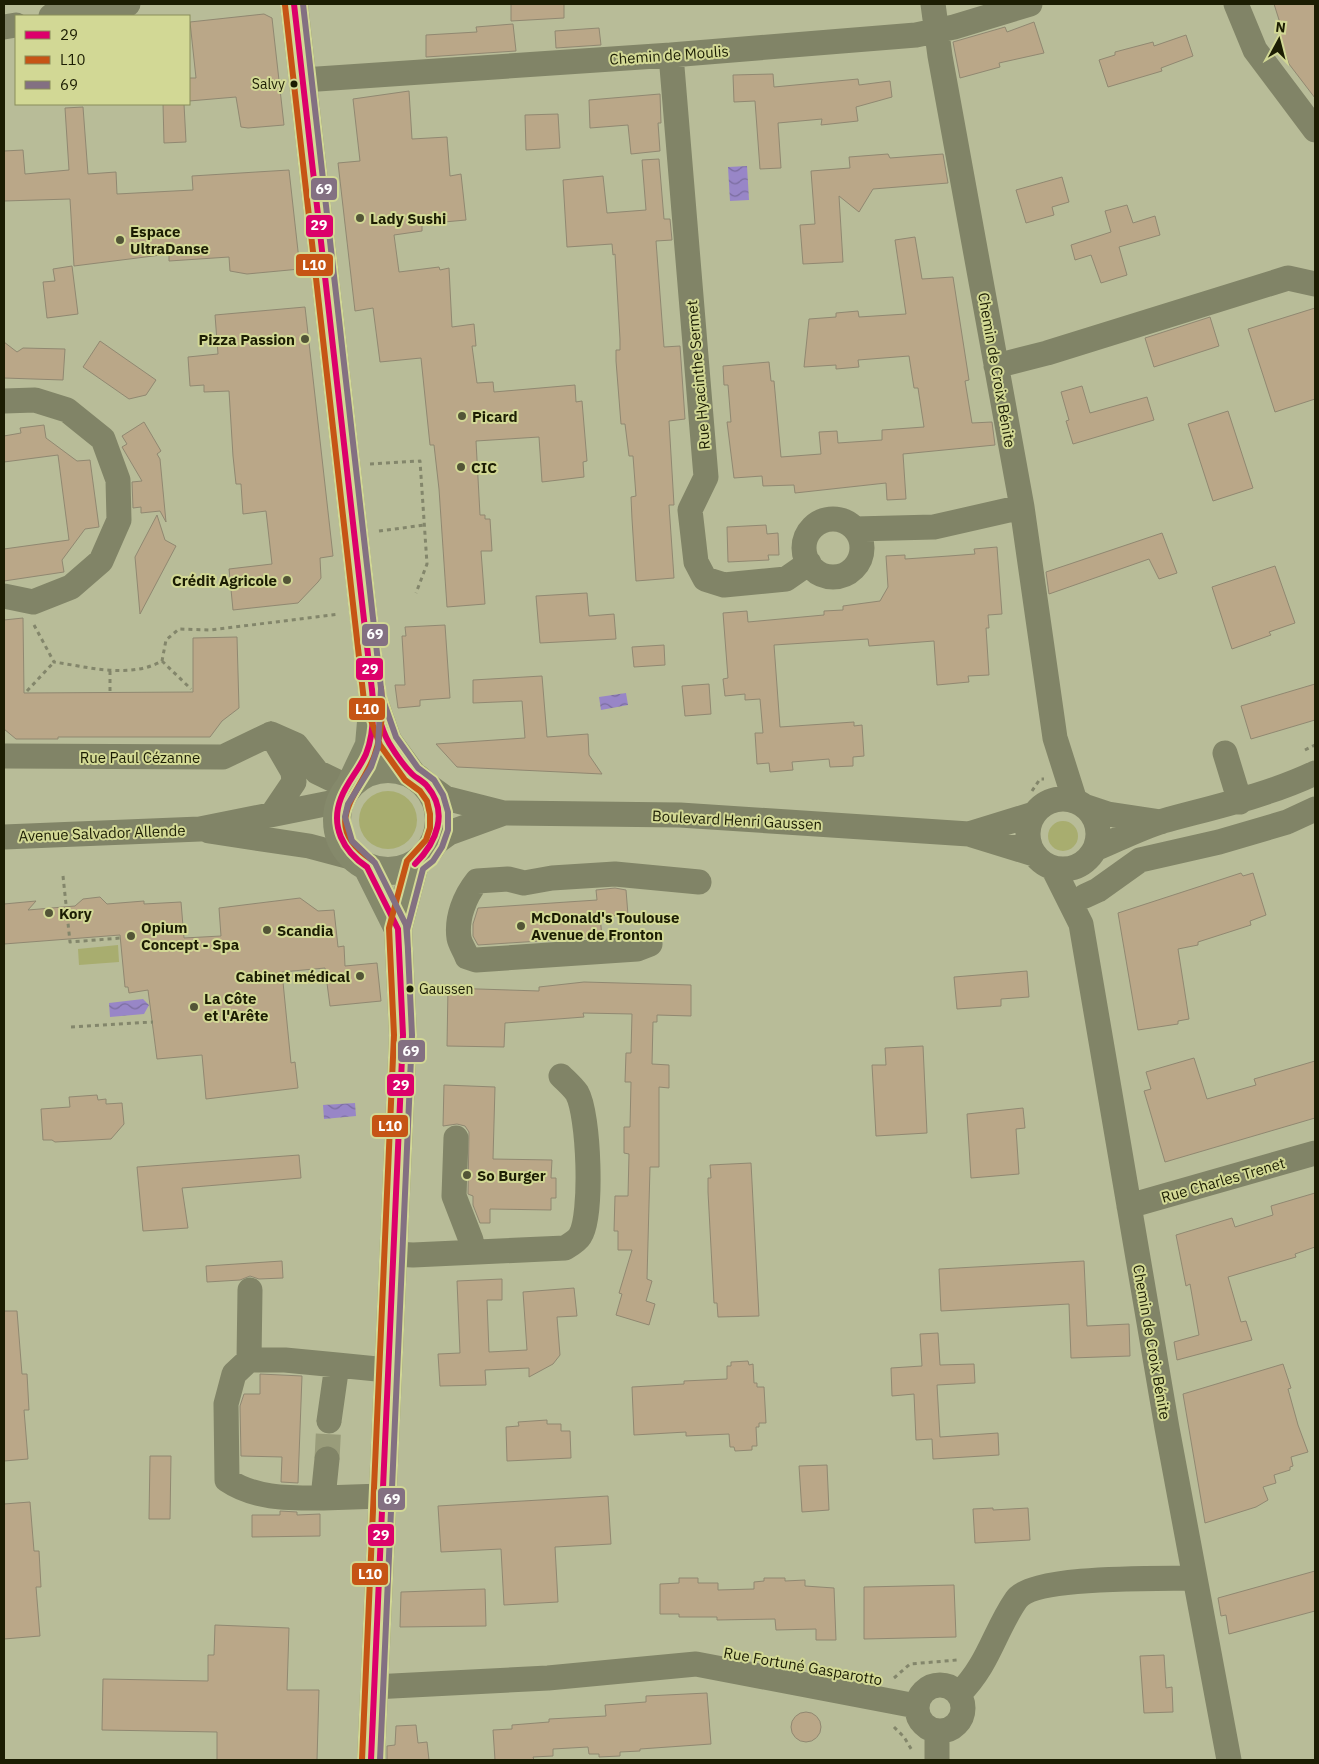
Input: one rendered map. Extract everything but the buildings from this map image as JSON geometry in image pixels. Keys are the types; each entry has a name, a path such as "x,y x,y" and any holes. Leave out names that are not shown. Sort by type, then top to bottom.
{"main road":[{"path":"294,4 373,699 369,745 346,790 336,816 338,831 344,846 360,863 398,928"},
{"path":"360,863 392,871 415,864 426,855 434,844 439,829 439,813 435,798 388,741 373,699"},
{"path":"346,790 364,773 380,768 396,769 420,779"},
{"path":"372,1760 373,1687 403,1035 398,928 415,864"}],"street":[{"path":"54,15 66,11 128,4"},
{"name":"Chemin de Croix Bénite","path":"933,4 1022,507 1055,738 1079,803"},
{"name":"Chemin de Moulis","path":"303,80 671,55 916,35 937,31 1030,4"},
{"path":"1236,4 1255,50 1315,130"},
{"name":"Rue Hyacinthe Sermet","path":"671,55 706,477 690,510 696,562 705,579 724,585 786,579 809,563"},
{"path":"996,366 1047,353 1288,278 1315,284"},
{"path":"4,402 35,400 67,410 103,439 118,480 119,520 101,561 71,587 33,602 4,596"},
{"path":"855,529 934,527 1022,507"},
{"path":"833,519 845,521 855,529 861,541 862,554 856,566 845,575 831,577 818,573 809,563 804,552 806,540 811,529 816,525 833,519"},
{"path":"271,734 296,745 317,772 346,790"},
{"path":"271,734 293,772 294,782 273,813"},
{"name":"Rue Paul Cézanne","path":"4,756 223,757 271,734"},
{"name":"Chemin de Croix Bénite","path":"1039,809 1055,738"},
{"path":"1225,753 1240,802"},
{"name":"Boulevard Henri Gaussen","path":"420,779 445,798 504,813 680,815 969,834 1044,861 1072,868 1092,854 1161,822 1240,802 1291,784 1315,773"},
{"name":"Avenue Salvador Allende","path":"4,837 200,829 273,813 346,790"},
{"name":"Boulevard Henri Gaussen","path":"969,834 1065,799 1108,814 1161,822"},
{"path":"1079,803 1092,814 1097,825 1098,837 1092,854"},
{"path":"1039,809 1028,834 1044,861"},
{"path":"1085,896 1098,890 1140,860 1154,855 1219,842 1287,822 1315,809"},
{"name":"Boulevard Henri Gaussen","path":"434,844 449,832 504,813"},
{"name":"Avenue Salvador Allende","path":"200,829 309,846 360,863"},
{"name":"Chemin de Croix Bénite","path":"1092,854 1081,924 1129,1206 1229,1760"},
{"name":"Chemin de Croix Bénite","path":"1044,861 1081,924"},
{"path":"650,944 637,949 476,960 467,957 459,938 461,912 467,894 477,881 508,879 524,883 552,878 615,874 699,882"},
{"path":"394,1254 565,1248 580,1238 586,1222 588,1163 583,1117 577,1093 561,1076"},
{"path":"456,1138 454,1196 471,1240 471,1252"},
{"name":"Rue Charles Trenet","path":"1129,1206 1315,1152"},
{"path":"249,1360 250,1290"},
{"path":"382,1496 281,1498 242,1490 227,1480 226,1404 234,1374 249,1360 285,1360 387,1370"},
{"path":"330,1421 337,1365"},
{"path":"323,1498 327,1459"},
{"path":"959,1694 980,1670 1016,1598 1029,1589 1043,1585 1073,1582 1195,1578"},
{"name":"Rue Fortuné Gasparotto","path":"373,1687 548,1678 696,1664 916,1706"},
{"path":"943,1684 959,1694 963,1712 960,1720 946,1730 936,1731 921,1723 916,1706 918,1697 925,1689 933,1685 943,1684"},
{"path":"936,1731 937,1760"}],"path":[{"path":"346,465 420,461 427,564 416,592"},
{"path":"354,536 397,527 425,525"},
{"path":"33,602 34,624 54,662"},
{"path":"54,662 110,670 150,668 162,661 166,640 179,629 211,630 363,612"},
{"path":"162,661 191,689"},
{"path":"27,691 54,662"},
{"path":"110,670 110,691"},
{"path":"1299,753 1315,744"},
{"path":"63,876 70,942 121,938"},
{"path":"71,1027 153,1022"},
{"name":"Rue Fortuné Gasparotto","path":"888,1682 910,1664 964,1659"},
{"path":"888,1722 904,1737 913,1752 914,1760"}],"green space":[{"path":"388,791 399,793 412,804 417,820 415,831 404,844 388,849 377,847 364,836 359,820 361,809 372,796"},
{"path":"1063,821 1074,825 1078,836 1074,847 1063,851 1052,847 1048,836 1052,825"},
{"path":"118,945 119,962 79,965 78,949"}],"water":[{"path":"747,166 749,200 730,201 728,167"},
{"path":"626,693 628,705 601,710 599,697"},
{"path":"143,999 149,1005 144,1014 110,1017 109,1003"},
{"path":"355,1103 356,1116 324,1119 323,1105"}],"tunnel":[{"path":"327,1459 329,1421"}],"transit line":[{"name":"29","path":"294,4 373,699 389,743 399,759 427,786 438,806 438,826 434,837 415,864"},
{"name":"69","path":"303,4 382,697 396,737 418,768 434,780 443,795 448,812 448,830 442,847 433,861 423,869 407,930 412,1035 380,1760"},
{"name":"L10","path":"285,5 364,701 380,745 405,780 420,791 427,801 430,814 430,828 426,840 407,861 389,928 394,1035 362,1760"},
{"name":"L10","path":"372,860 356,847 348,835 345,822 352,798 377,749 381,723 381,688"},
{"name":"29","path":"367,867 345,846 338,828 337,818 341,798 369,746 373,722 372,689"},
{"name":"69","path":"381,689 378,747 371,767 348,804 345,817 352,841 375,863 406,925 408,949"},
{"name":"29","path":"367,867 398,929 403,1035 371,1760"}],"place":[{"name":"Salvy","path":"294,84"},
{"name":"Lady Sushi","path":"360,218"},
{"name":"Espace UltraDanse","path":"120,240"},
{"name":"Pizza Passion","path":"305,339"},
{"name":"Picard","path":"462,416"},
{"name":"CIC","path":"461,467"},
{"name":"Crédit Agricole","path":"287,580"},
{"name":"Kory","path":"49,913"},
{"name":"McDonald's Toulouse Avenue de Fronton","path":"521,926"},
{"name":"Scandia","path":"267,930"},
{"name":"Opium Concept - Spa","path":"131,936"},
{"name":"Cabinet médical","path":"360,976"},
{"name":"Gaussen","path":"410,989"},
{"name":"La Côte et l'Arête","path":"194,1007"},
{"name":"So Burger","path":"467,1175"}]}
